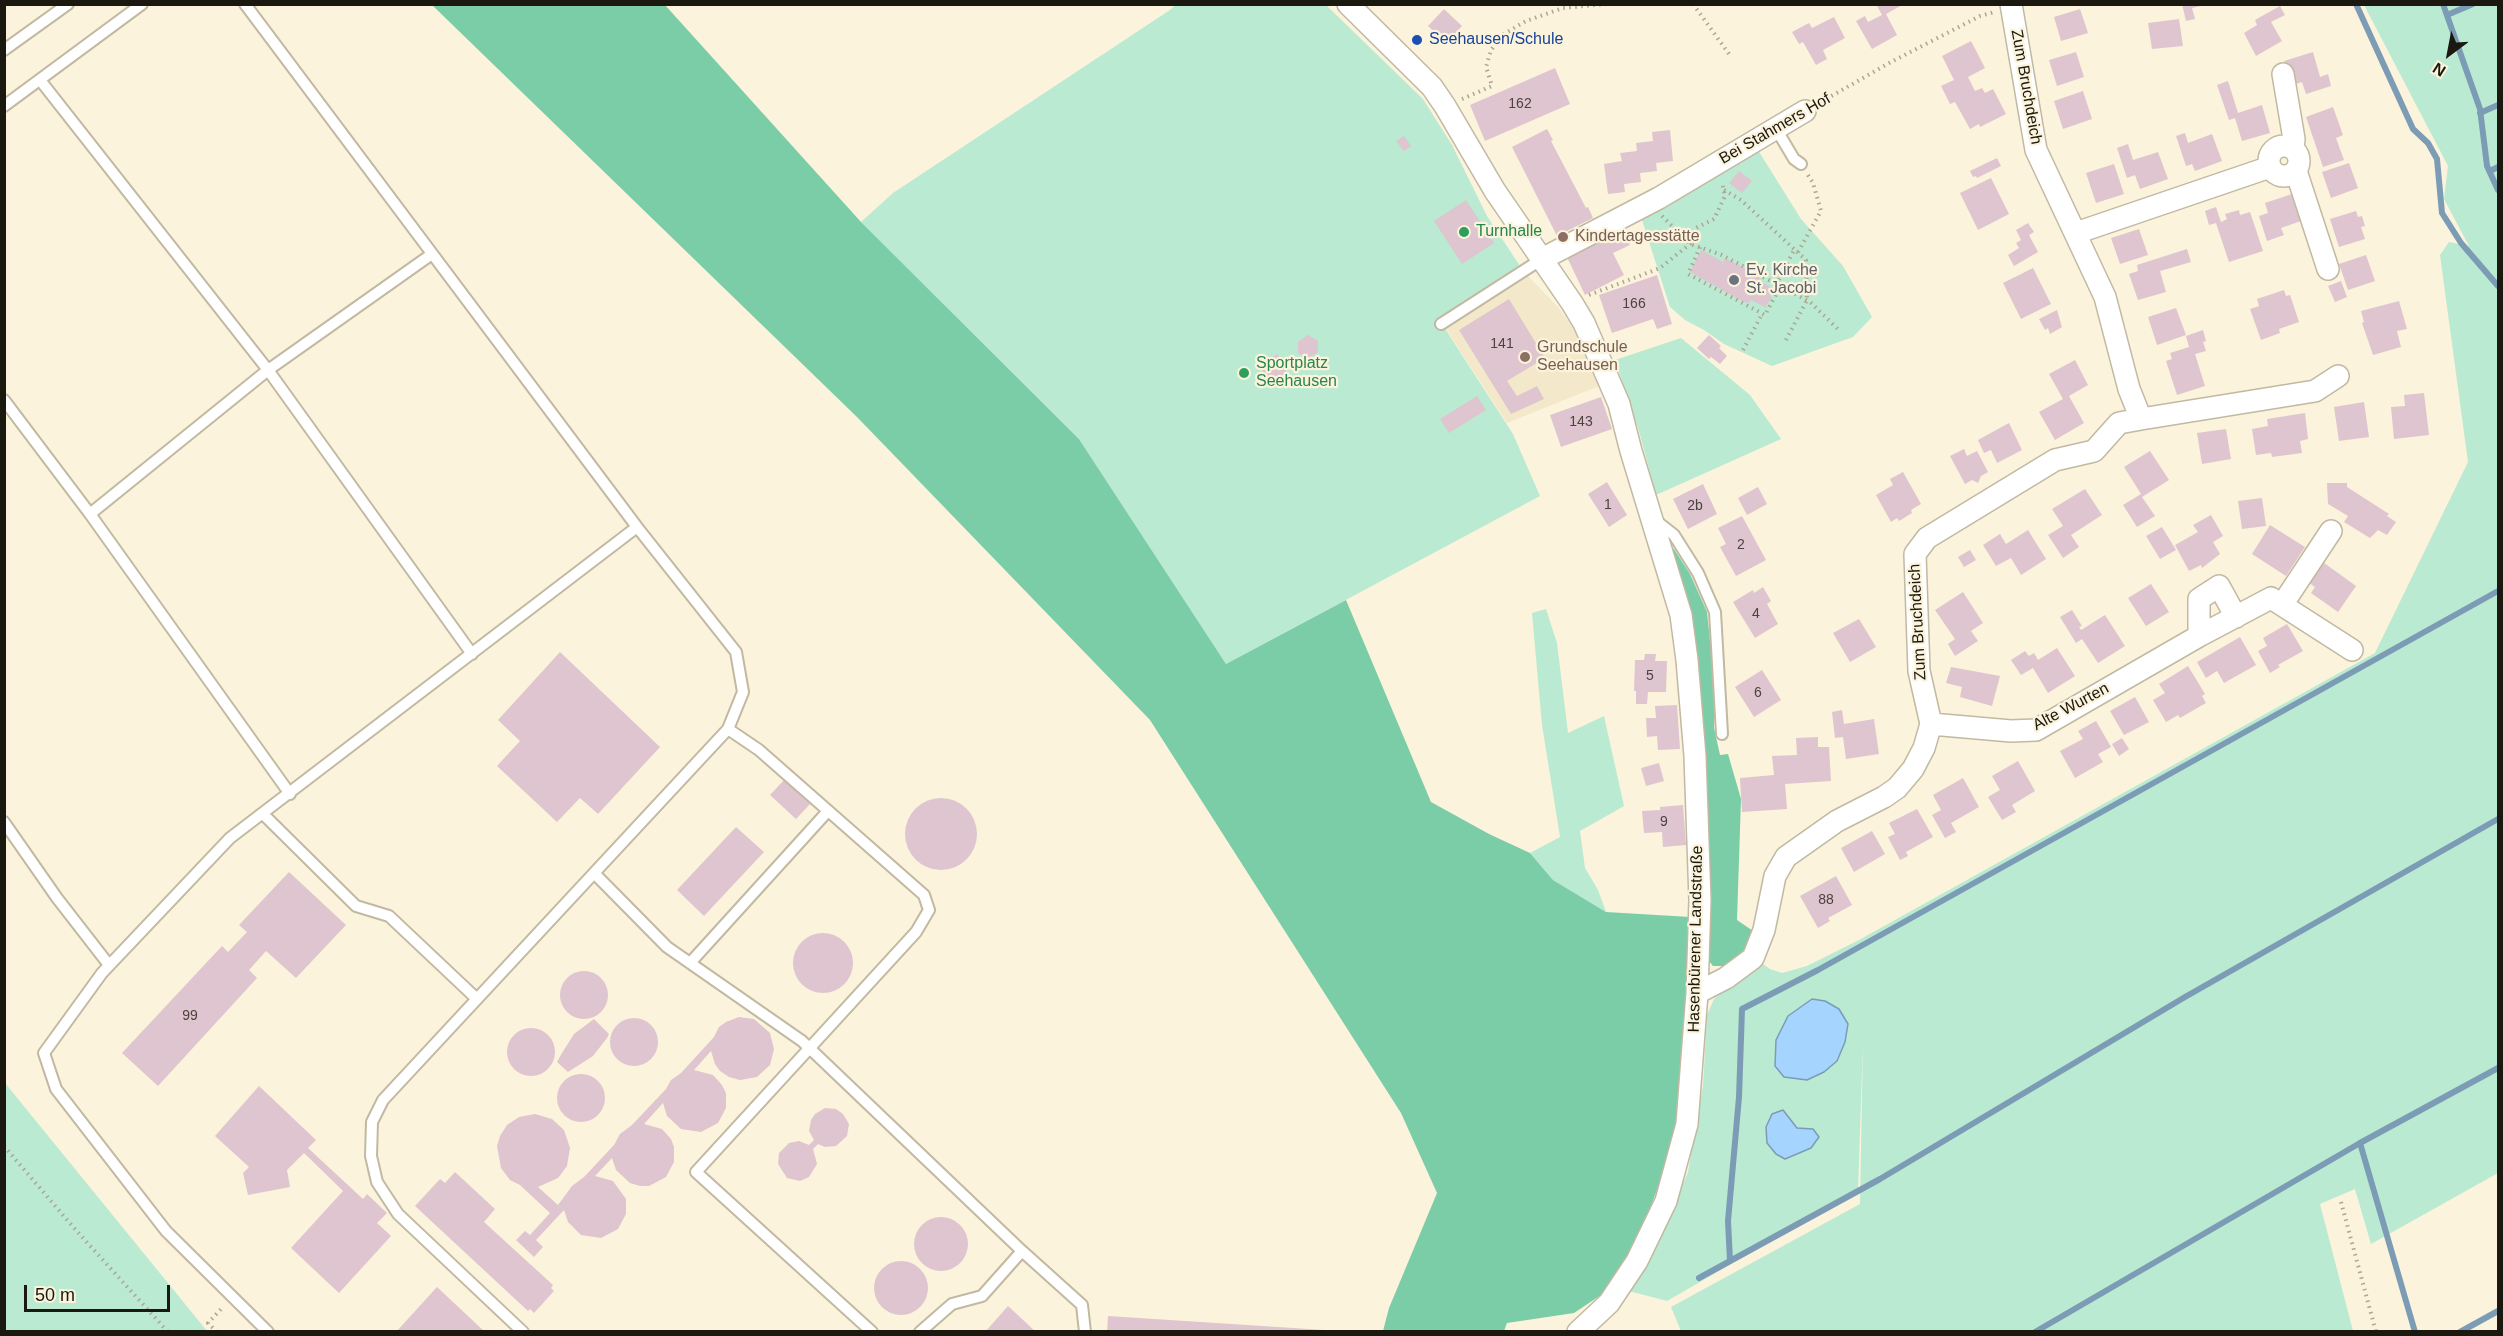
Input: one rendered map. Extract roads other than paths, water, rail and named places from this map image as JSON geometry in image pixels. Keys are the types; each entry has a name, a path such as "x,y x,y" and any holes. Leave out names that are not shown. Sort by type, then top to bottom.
{"street":[{"name":"Hasenbürener Landstraße","path":"1348,4 1425,80 1445,106 1495,191 1584,324 1619,404 1650,517 1681,615 1695,756 1700,900 1697,993 1687,1124 1666,1201 1636,1261 1609,1303 1578,1332"},
{"name":"Zum Bruchdeich","path":"2014,5 2036,150 2105,297 2126,377 2141,419"},
{"path":"2283,74 2294,139 2293,147 2300,158 2296,171 2328,269"},
{"name":"Bei Stahmers Hof","path":"1542,259 1651,202 1805,111"},
{"path":"2293,147 2285,145 2278,147 2269,159 2270,166 2282,176 2296,171"},
{"path":"2076,233 2270,166"},
{"name":"Zum Bruchdeich","path":"1931,724 1919,671 1915,554 1927,538 2055,460 2094,452 2120,423 2314,392 2338,376"},
{"path":"2331,531 2282,605 2352,650"},
{"path":"2199,636 2199,599 2219,586 2236,617"},
{"name":"Alte Wurten","path":"1931,724 2011,731 2036,729 2199,636 2271,598 2282,605"},
{"path":"1697,993 1726,978 1753,958 1764,930 1775,876 1786,857 1838,821 1897,788 1913,769 1924,748 1931,724"}],"lane":[{"path":"4,50 68,4"},
{"path":"4,106 142,4"},
{"path":"245,4 637,527 736,652 743,692 728,729 383,1100 372,1122 371,1156 377,1182 398,1214 523,1332"},
{"path":"40,80 268,370 472,654"},
{"path":"1775,127 1794,159 1801,164"},
{"path":"90,514 268,370 432,254"},
{"path":"1441,324 1542,259"},
{"path":"4,400 90,514 290,794"},
{"path":"1650,517 1674,535 1698,573 1715,612 1722,734"},
{"path":"268,1332 166,1231 56,1089 44,1053 109,965 230,838 637,527"},
{"path":"728,729 759,750 924,895 929,910 916,932 696,1172 872,1332"},
{"path":"690,963 828,811"},
{"path":"263,814 356,906 389,916 477,999"},
{"path":"4,822 57,898 109,965"},
{"path":"594,873 667,947 809,1047 1022,1251 1082,1305 1085,1332"},
{"path":"920,1332 952,1304 982,1296 1022,1251"}],"water":[{"path":"1812,999 1825,1001 1839,1009 1848,1024 1845,1042 1837,1061 1824,1072 1807,1080 1784,1077 1775,1066 1776,1040 1788,1016"},
{"path":"1783,1110 1797,1128 1813,1129 1819,1137 1811,1148 1785,1159 1776,1154 1767,1143 1766,1127 1772,1114"}],"waterway":[{"path":"2356,4 2413,129 2428,143 2437,159 2442,213 2461,243 2498,286"},
{"path":"2443,4 2480,109 2487,166 2498,190"},
{"path":"2447,15 2473,4"},
{"path":"2480,113 2498,105"},
{"path":"2490,171 2498,167"},
{"path":"1730,1261 1728,1221 1739,1097 1742,1009 1818,970 2498,591"},
{"path":"1699,1278 1880,1179 2185,997 2498,819"},
{"path":"2415,1332 2360,1143 2498,1068"},
{"path":"2035,1332 2360,1143"},
{"path":"2460,1332 2498,1311"}],"place":[{"name":"Seehausen/Schule","path":"1417,40"},
{"name":"Turnhalle","path":"1464,232"},
{"name":"Kindertagesstätte","path":"1563,237"},
{"name":"Ev. Kirche St. Jacobi","path":"1734,280"},
{"name":"Grundschule Seehausen","path":"1525,357"},
{"name":"Sportplatz Seehausen","path":"1244,373"}]}
